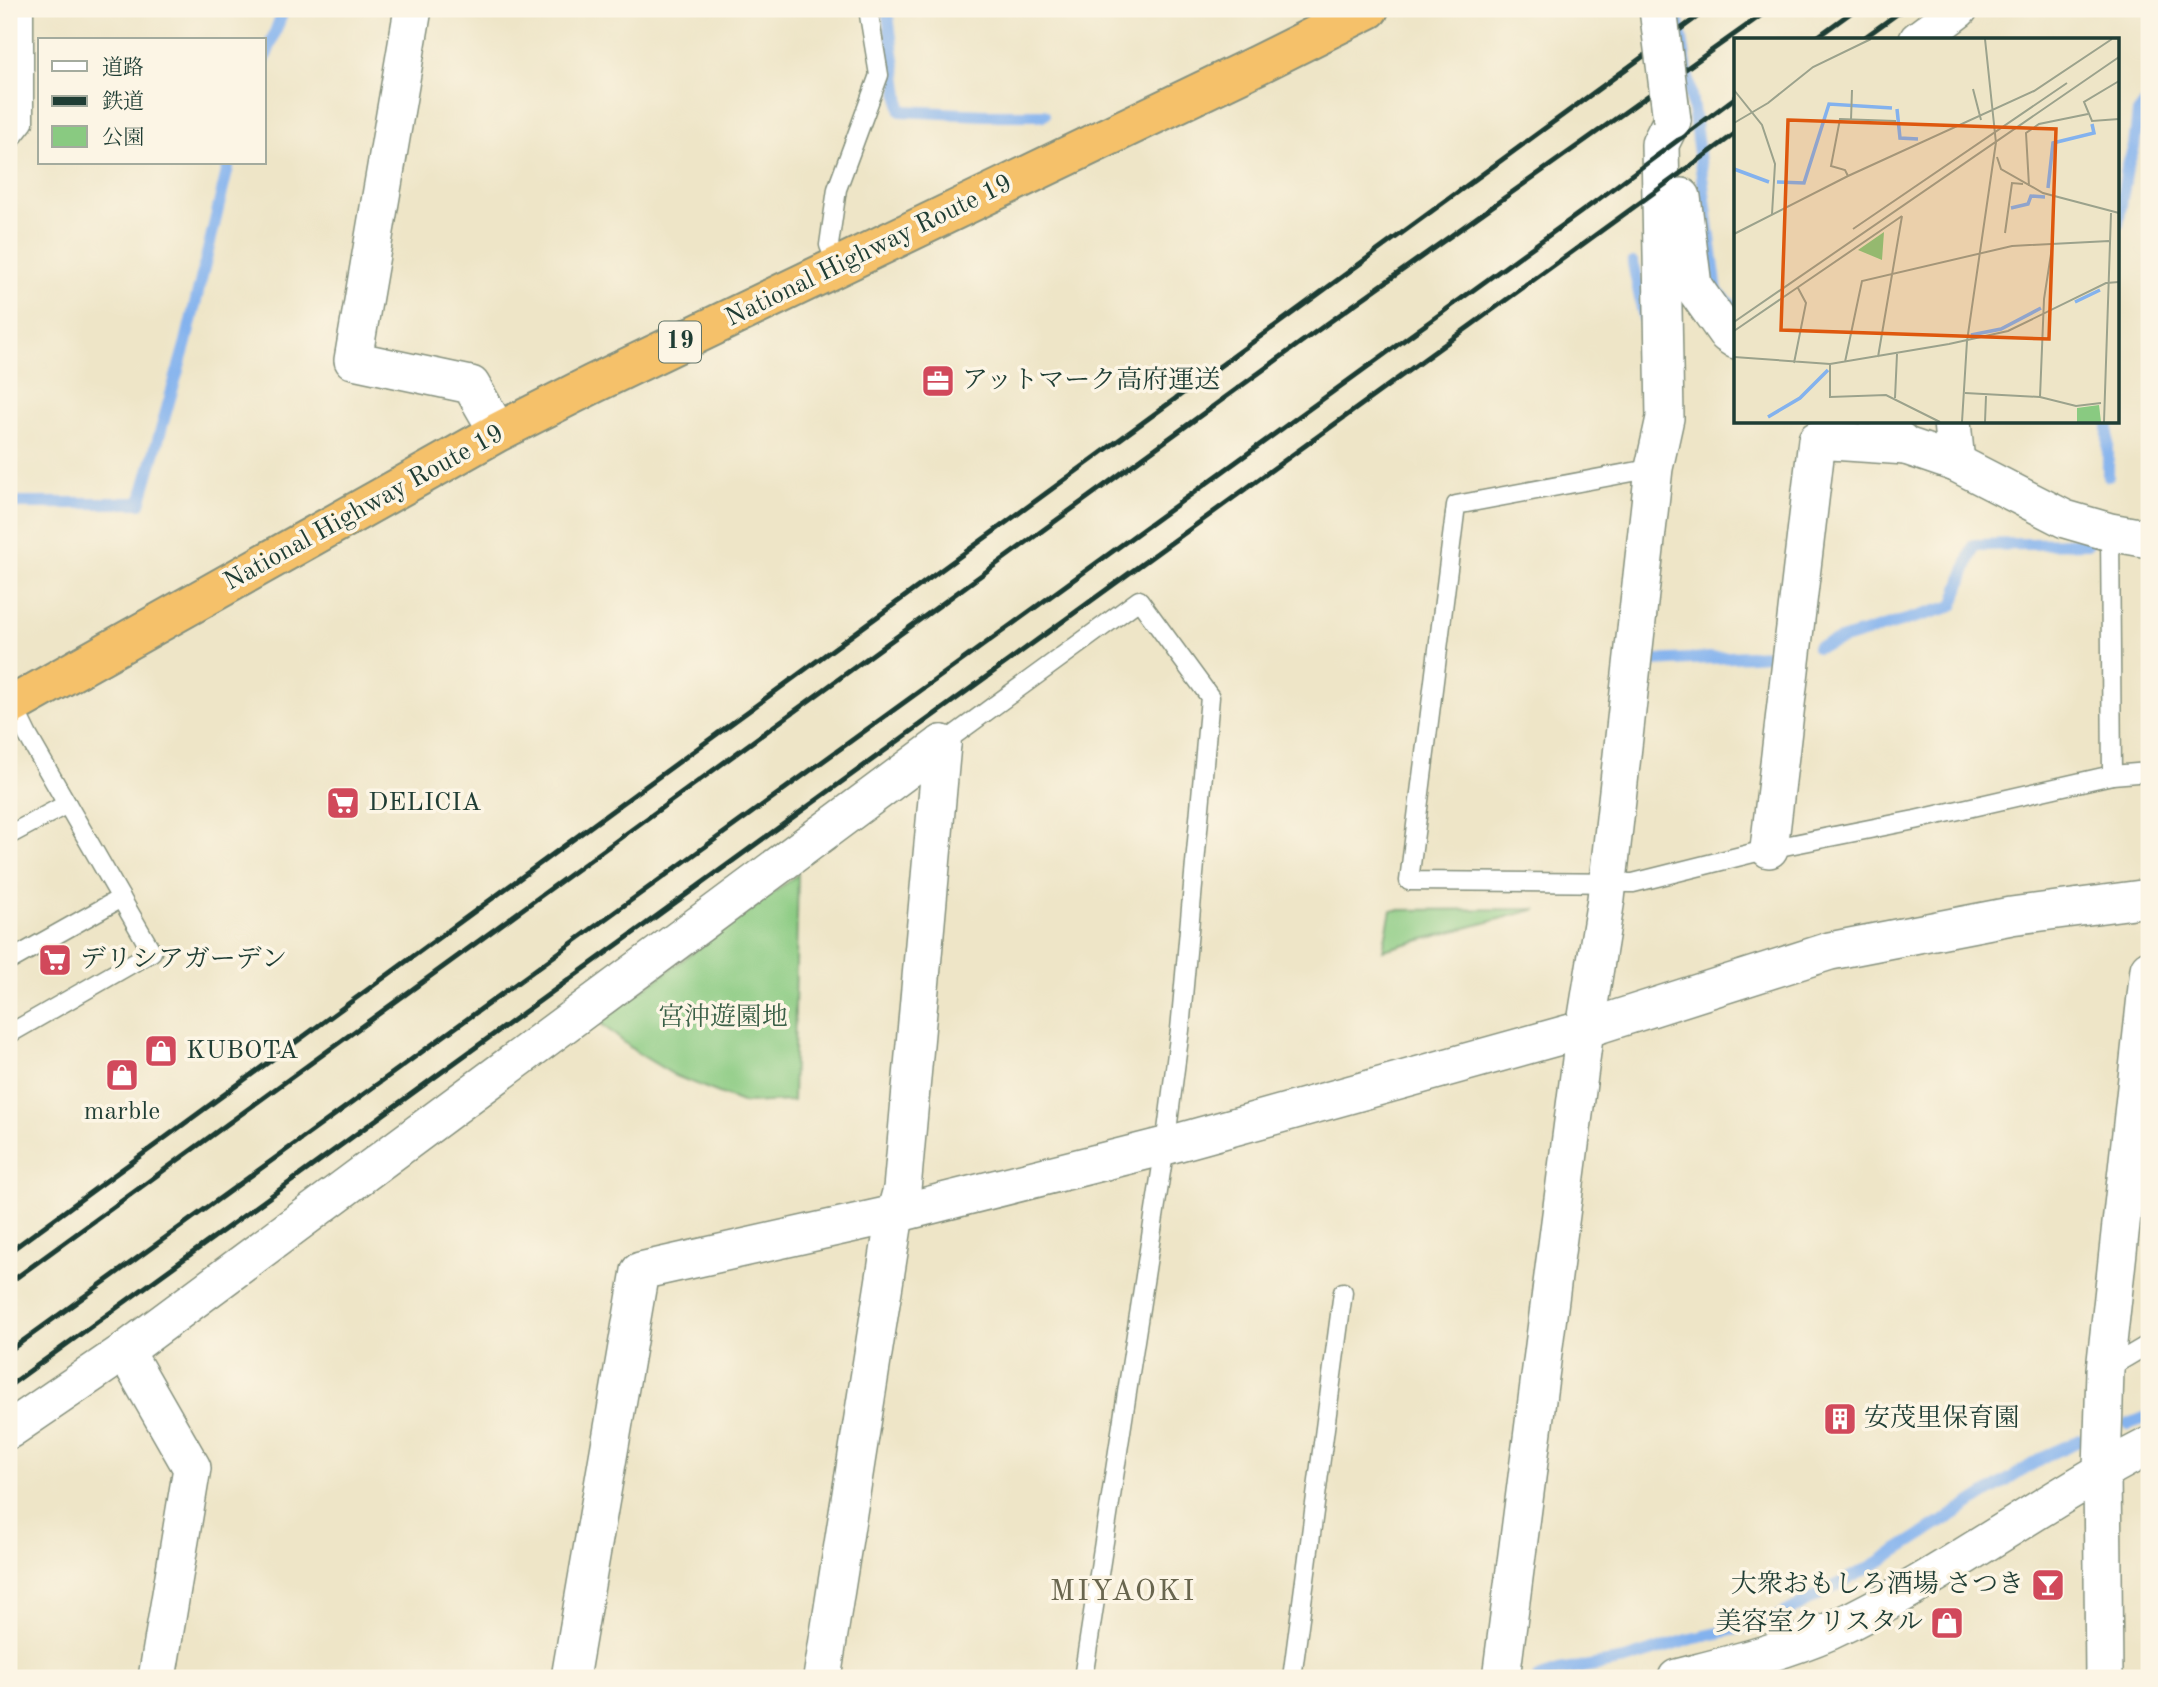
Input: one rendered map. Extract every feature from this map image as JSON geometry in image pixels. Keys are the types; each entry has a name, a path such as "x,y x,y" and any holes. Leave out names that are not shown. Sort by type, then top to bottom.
{"highway":[{"name":"National Highway Route 19","path":"11,706 498,432 1369,9"}],"street":[{"path":"412,9 353,360 471,385 498,432"},
{"path":"1658,9 1693,286 1727,334 1734,339"},
{"path":"1921,38 1959,9"},
{"path":"1501,1678 1585,1029 1607,884 1654,468 1665,418 1660,144 1672,120"},
{"path":"1879,424 1906,446"},
{"path":"1952,424 1956,463"},
{"path":"1769,849 1817,440 1906,446 1956,463 2065,519 2110,532 2149,539"},
{"path":"822,1678 895,1214 902,1189 943,744"},
{"path":"9,1430 125,1351 943,744"},
{"path":"570,1678 640,1271 895,1214 1165,1146 1585,1029 1830,951 2011,916 2149,898"},
{"path":"2104,1678 2102,1470 2105,1370 2149,969"},
{"path":"125,1351 192,1468 157,1678"},
{"path":"1676,1678 1742,1670 1827,1632 1887,1602 2102,1470 2149,1446"}],"lane":[{"path":"9,142 24,123 24,9"},
{"path":"836,266 829,245 837,189 879,75 868,9"},
{"path":"1654,468 1456,505 1409,881 1633,883 1769,849 1916,820 2112,775 2149,772"},
{"path":"2110,532 2112,775"},
{"path":"943,744 1139,600 1210,697 1180,1030 1165,1146 1083,1678"},
{"path":"9,1034 152,952 11,706"},
{"path":"9,835 67,804"},
{"path":"9,961 121,898"},
{"path":"1292,1678 1343,1292"},
{"path":"2105,1370 2149,1344"}],"green space":[{"name":"宮沖遊園地","path":"798,874 793,1101 744,1103 676,1076 636,1052 599,1022"},
{"path":"1537,909 1383,950 1391,910"}],"waterway":[{"path":"266,56 284,9"},
{"path":"887,9 901,111 1044,115"},
{"path":"1677,9 1717,292 1734,307"},
{"path":"2120,212 2127,168 2134,147 2138,113 2149,102"},
{"path":"9,503 140,503 186,342 229,164"},
{"path":"1633,263 1648,338"},
{"path":"2108,424 2108,476"},
{"path":"1817,647 1953,606 1974,545 2088,543"},
{"path":"1651,661 1770,655"},
{"path":"2129,1424 2149,1416"},
{"path":"1538,1678 1559,1671 1625,1660 1691,1639 1768,1622 1874,1565 2047,1455 2081,1440"}],"railway":[{"path":"9,1252 1708,9"},
{"path":"9,1283 1300,343 1770,9"},
{"path":"1816,38 1856,9"},
{"path":"1864,38 1904,9"},
{"path":"9,1351 1734,98"},
{"path":"9,1386 1734,134"}],"place":[{"name":"アットマーク高府運送","path":"938,381"},
{"name":"DELICIA","path":"343,803"},
{"name":"デリシアガーデン","path":"55,960"},
{"name":"KUBOTA","path":"161,1051"},
{"name":"marble","path":"122,1075"},
{"name":"安茂里保育園","path":"1840,1419"},
{"name":"大衆おもしろ酒場 さつき","path":"2048,1585"},
{"name":"美容室クリスタル","path":"1947,1623"}],"district":[{"name":"MIYAOKI","path":"1123,1592"}]}
